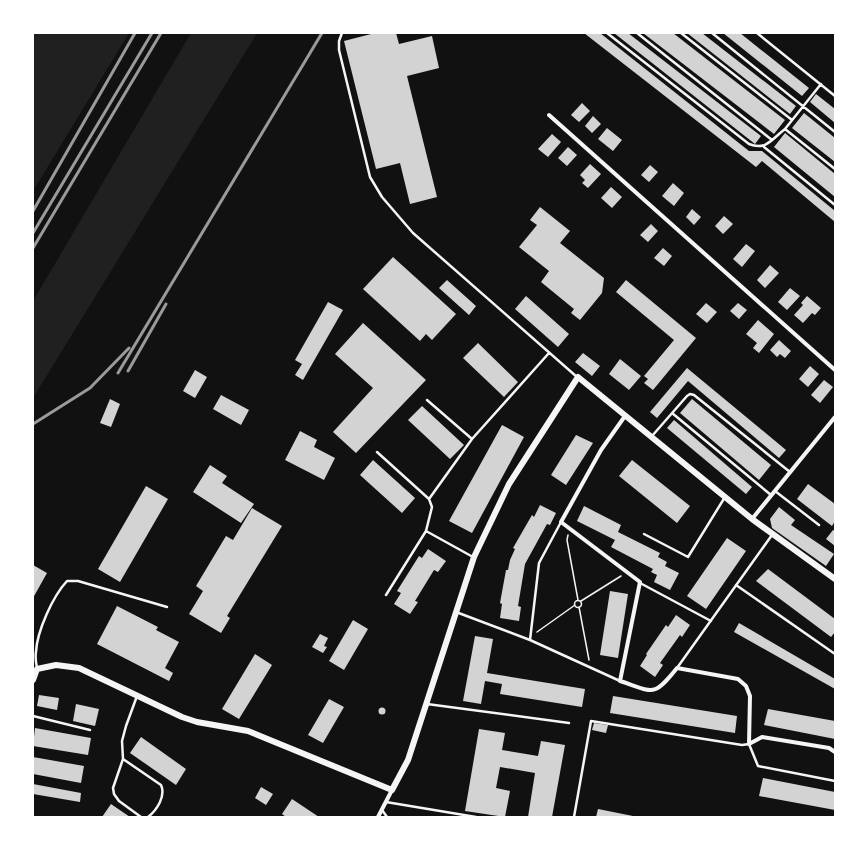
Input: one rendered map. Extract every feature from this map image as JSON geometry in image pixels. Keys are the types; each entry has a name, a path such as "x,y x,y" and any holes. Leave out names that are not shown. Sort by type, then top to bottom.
{"street":[{"path":"549,116 835,370"},
{"path":"378,817 408,760 474,557 509,484 578,377 752,519 835,579"},
{"path":"625,416 601,450 561,522 626,573 640,582 620,681 650,690 657,690 663,686 677,668 738,679 746,686 750,696 748,744 762,737 829,748 835,752"},
{"path":"752,519 835,417"},
{"path":"33,680 37,669 56,665 79,668 197,722 248,731 392,790"}],"lane":[{"path":"342,33 339,41 339,50 370,177 375,187 413,233 578,377"},
{"path":"607,33 749,144 756,147 764,147 835,205"},
{"path":"637,33 772,140"},
{"path":"681,33 792,120"},
{"path":"712,33 835,132"},
{"path":"757,33 835,96"},
{"path":"764,147 785,129 821,84"},
{"path":"785,129 835,169"},
{"path":"429,499 472,439 549,353"},
{"path":"652,436 687,396 694,394 790,473"},
{"path":"427,400 472,439"},
{"path":"672,413 771,496"},
{"path":"377,452 429,499 432,507 426,532 386,595"},
{"path":"775,491 819,525"},
{"path":"644,534 688,557 725,497"},
{"path":"530,640 539,563 561,522"},
{"path":"426,532 474,557"},
{"path":"677,668 773,534"},
{"path":"37,669 36,652 40,632 59,589 67,581 78,580 167,608"},
{"path":"640,582 711,622"},
{"path":"736,585 834,652"},
{"path":"456,612 530,640 620,681"},
{"path":"138,694 122,741 123,759 114,788 114,794 119,801 141,817"},
{"path":"426,704 569,723"},
{"path":"33,716 90,730"},
{"path":"574,817 591,720 748,744 758,766 835,781"},
{"path":"123,759 161,785 164,795 148,817"},
{"path":"386,802 476,817"},
{"path":"382,810 387,817"}],"path":[{"path":"530,636 575,606 575,602 578,600 567,540 572,531"},
{"path":"581,601 626,573"},
{"path":"581,601 582,605 579,607 591,668"},
{"path":"575,606 579,607"}],"shaded area":[{"path":"33,33 129,33 33,191"},
{"path":"191,33 257,33 33,398 33,301"}],"building":[{"path":"375,33 396,33 399,44 432,36 439,68 407,76 437,197 410,204 400,163 376,169 344,41"},
{"path":"584,33 600,33 749,151 762,151 835,211 835,222 762,161 756,167"},
{"path":"614,33 628,33 761,136 755,144"},
{"path":"643,33 673,33 785,120 774,134"},
{"path":"687,33 702,33 796,106 790,114"},
{"path":"723,33 740,33 809,88 802,96"},
{"path":"816,94 835,109 835,123 810,102"},
{"path":"582,103 590,111 579,122 571,115"},
{"path":"804,113 835,138 835,162 792,128"},
{"path":"593,116 601,124 592,133 585,126"},
{"path":"607,128 622,140 613,151 598,139"},
{"path":"785,133 835,174 835,197 774,147"},
{"path":"552,134 561,142 548,157 538,149"},
{"path":"568,147 577,155 567,166 558,158"},
{"path":"590,164 601,174 588,188 582,183 585,180 580,175"},
{"path":"650,165 658,172 649,182 641,175"},
{"path":"673,183 684,193 674,206 662,196"},
{"path":"611,187 622,197 612,208 601,198"},
{"path":"540,207 570,231 560,243 604,278 602,293 580,320 571,313 574,309 541,282 549,271 519,247 537,225 530,220"},
{"path":"692,209 701,217 694,225 686,217"},
{"path":"724,216 733,224 723,234 715,226"},
{"path":"651,224 658,231 648,242 640,235"},
{"path":"746,244 755,251 742,267 733,259"},
{"path":"663,248 672,256 664,266 654,258"},
{"path":"393,257 456,314 432,340 426,334 420,341 363,289"},
{"path":"770,265 779,273 765,288 757,280"},
{"path":"447,280 476,306 469,315 439,288"},
{"path":"626,280 696,338 653,390 644,383 648,379 644,376 674,340 616,292"},
{"path":"790,288 800,296 787,310 778,302"},
{"path":"526,296 569,334 558,347 515,309"},
{"path":"807,296 821,308 815,315 812,313 803,323 794,315 803,305 801,303"},
{"path":"328,302 343,310 303,380 295,375 302,364 295,360"},
{"path":"706,303 717,312 707,323 696,314"},
{"path":"738,303 747,310 739,319 730,311"},
{"path":"758,320 774,334 759,353 753,348 757,343 746,334"},
{"path":"363,323 426,380 356,453 333,432 373,388 335,354"},
{"path":"779,340 791,351 785,358 780,354 777,357 770,350"},
{"path":"478,343 518,382 504,397 463,358"},
{"path":"583,353 600,366 592,376 575,362"},
{"path":"620,359 641,376 629,390 609,374"},
{"path":"810,366 819,374 808,387 799,379"},
{"path":"687,368 786,450 779,458 688,381 657,418 650,412"},
{"path":"195,370 207,377 195,398 183,391"},
{"path":"824,380 833,387 820,403 811,395"},
{"path":"221,395 249,410 241,425 213,409"},
{"path":"110,399 120,404 111,427 100,423"},
{"path":"692,399 771,465 759,480 680,413"},
{"path":"422,406 464,445 450,459 408,420"},
{"path":"674,420 752,487 746,494 667,428"},
{"path":"502,425 524,437 472,533 449,521"},
{"path":"300,431 317,440 314,447 335,458 324,480 285,460"},
{"path":"576,435 593,443 566,485 551,475"},
{"path":"373,460 415,498 402,513 360,475"},
{"path":"632,460 690,506 677,523 619,476"},
{"path":"210,465 227,476 222,483 254,504 241,523 193,492"},
{"path":"808,484 835,504 835,521 832,526 797,499"},
{"path":"146,486 168,499 120,582 98,569"},
{"path":"540,505 556,513 550,525 547,524 525,564 518,606 521,607 519,621 500,618 502,604 500,603 506,570 508,570 510,560 515,549 513,548 532,515 534,517"},
{"path":"584,506 621,525 618,532 660,553 658,557 667,562 665,566 679,573 670,590 654,582 657,575 651,572 653,569 611,547 615,540 577,521"},
{"path":"779,507 795,520 791,525 834,554 826,566 772,528 770,519"},
{"path":"252,508 282,526 227,616 230,618 221,633 189,614 203,591 196,586 226,536 233,540"},
{"path":"833,530 835,531 835,546 826,539"},
{"path":"727,538 746,551 706,609 687,596"},
{"path":"428,549 446,561 438,572 434,570 415,601 418,602 410,614 394,604 401,593 397,591 419,556 422,558"},
{"path":"33,565 47,573 33,598"},
{"path":"768,569 835,619 835,632 831,637 756,581"},
{"path":"610,591 628,594 618,658 600,655"},
{"path":"117,606 158,627 156,630 179,642 165,668 173,673 169,681 97,644"},
{"path":"676,615 690,625 682,637 680,635 660,663 663,665 655,677 640,666 647,655 646,654 666,625 668,627"},
{"path":"353,620 368,629 344,670 329,661"},
{"path":"739,623 835,679 835,689 734,632"},
{"path":"320,634 328,638 324,646 327,647 323,653 312,647"},
{"path":"475,636 493,639 487,673 585,689 582,707 500,694 502,684 485,681 481,704 463,701"},
{"path":"255,654 272,665 239,719 222,709"},
{"path":"39,695 59,698 57,710 37,706"},
{"path":"613,696 737,716 735,733 610,713"},
{"path":"329,699 344,707 323,743 308,735"},
{"path":"76,704 99,709 95,726 73,721"},
{"path":"382,707 385,708 385,714 382,715 379,714 378,711 379,708"},
{"path":"768,709 835,721 835,739 764,725"},
{"path":"594,723 608,725 606,733 592,730"},
{"path":"35,728 91,738 88,755 33,746"},
{"path":"479,729 505,733 502,750 538,756 541,741 565,745 552,817 528,817 535,773 500,767 496,788 510,791 505,817 465,811"},
{"path":"141,737 186,769 176,785 130,753"},
{"path":"33,757 84,766 81,783 33,774"},
{"path":"763,778 835,792 835,810 759,796"},
{"path":"33,784 81,793 80,802 33,794"},
{"path":"261,787 273,794 266,805 255,798"},
{"path":"292,799 319,817 286,817 282,814"},
{"path":"111,804 130,817 102,817"},
{"path":"598,809 633,816 633,817 596,817"}],"railway":[{"path":"33,211 135,33"},
{"path":"33,233 152,33"},
{"path":"33,248 161,33"},
{"path":"118,373 322,33"},
{"path":"128,371 166,304"},
{"path":"33,424 90,388 129,348"}]}
